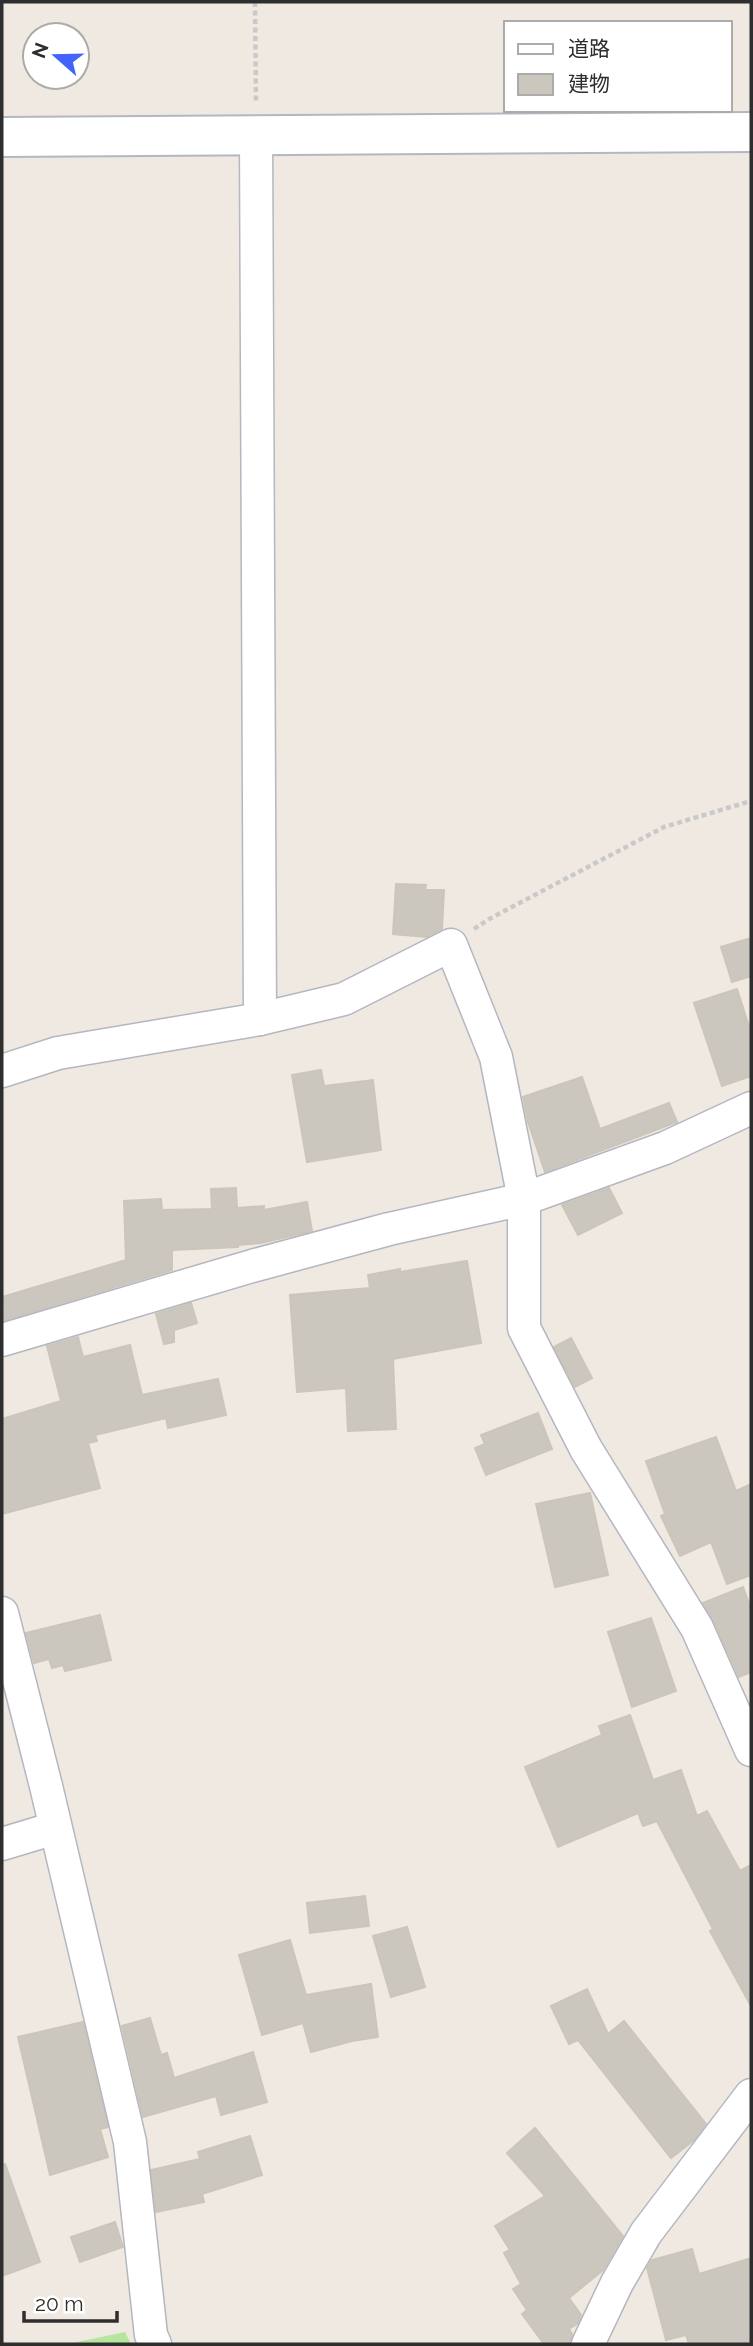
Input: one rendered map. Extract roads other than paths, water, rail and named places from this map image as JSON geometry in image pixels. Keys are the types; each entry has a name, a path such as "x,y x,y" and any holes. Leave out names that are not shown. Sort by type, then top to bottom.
{"street":[{"path":"2,137 751,132"},
{"path":"256,135 260,1019"},
{"path":"2,1071 58,1053 260,1019 344,999 450,945 496,1056 524,1199 524,1328 586,1449 697,1628 751,1750"},
{"path":"2,1340 377,1232 524,1199 665,1149 751,1108"},
{"path":"2,1613 130,2141 151,2336 155,2344"},
{"path":"2,1844 55,1828"},
{"path":"588,2344 617,2283 646,2233 751,2095"}]}
